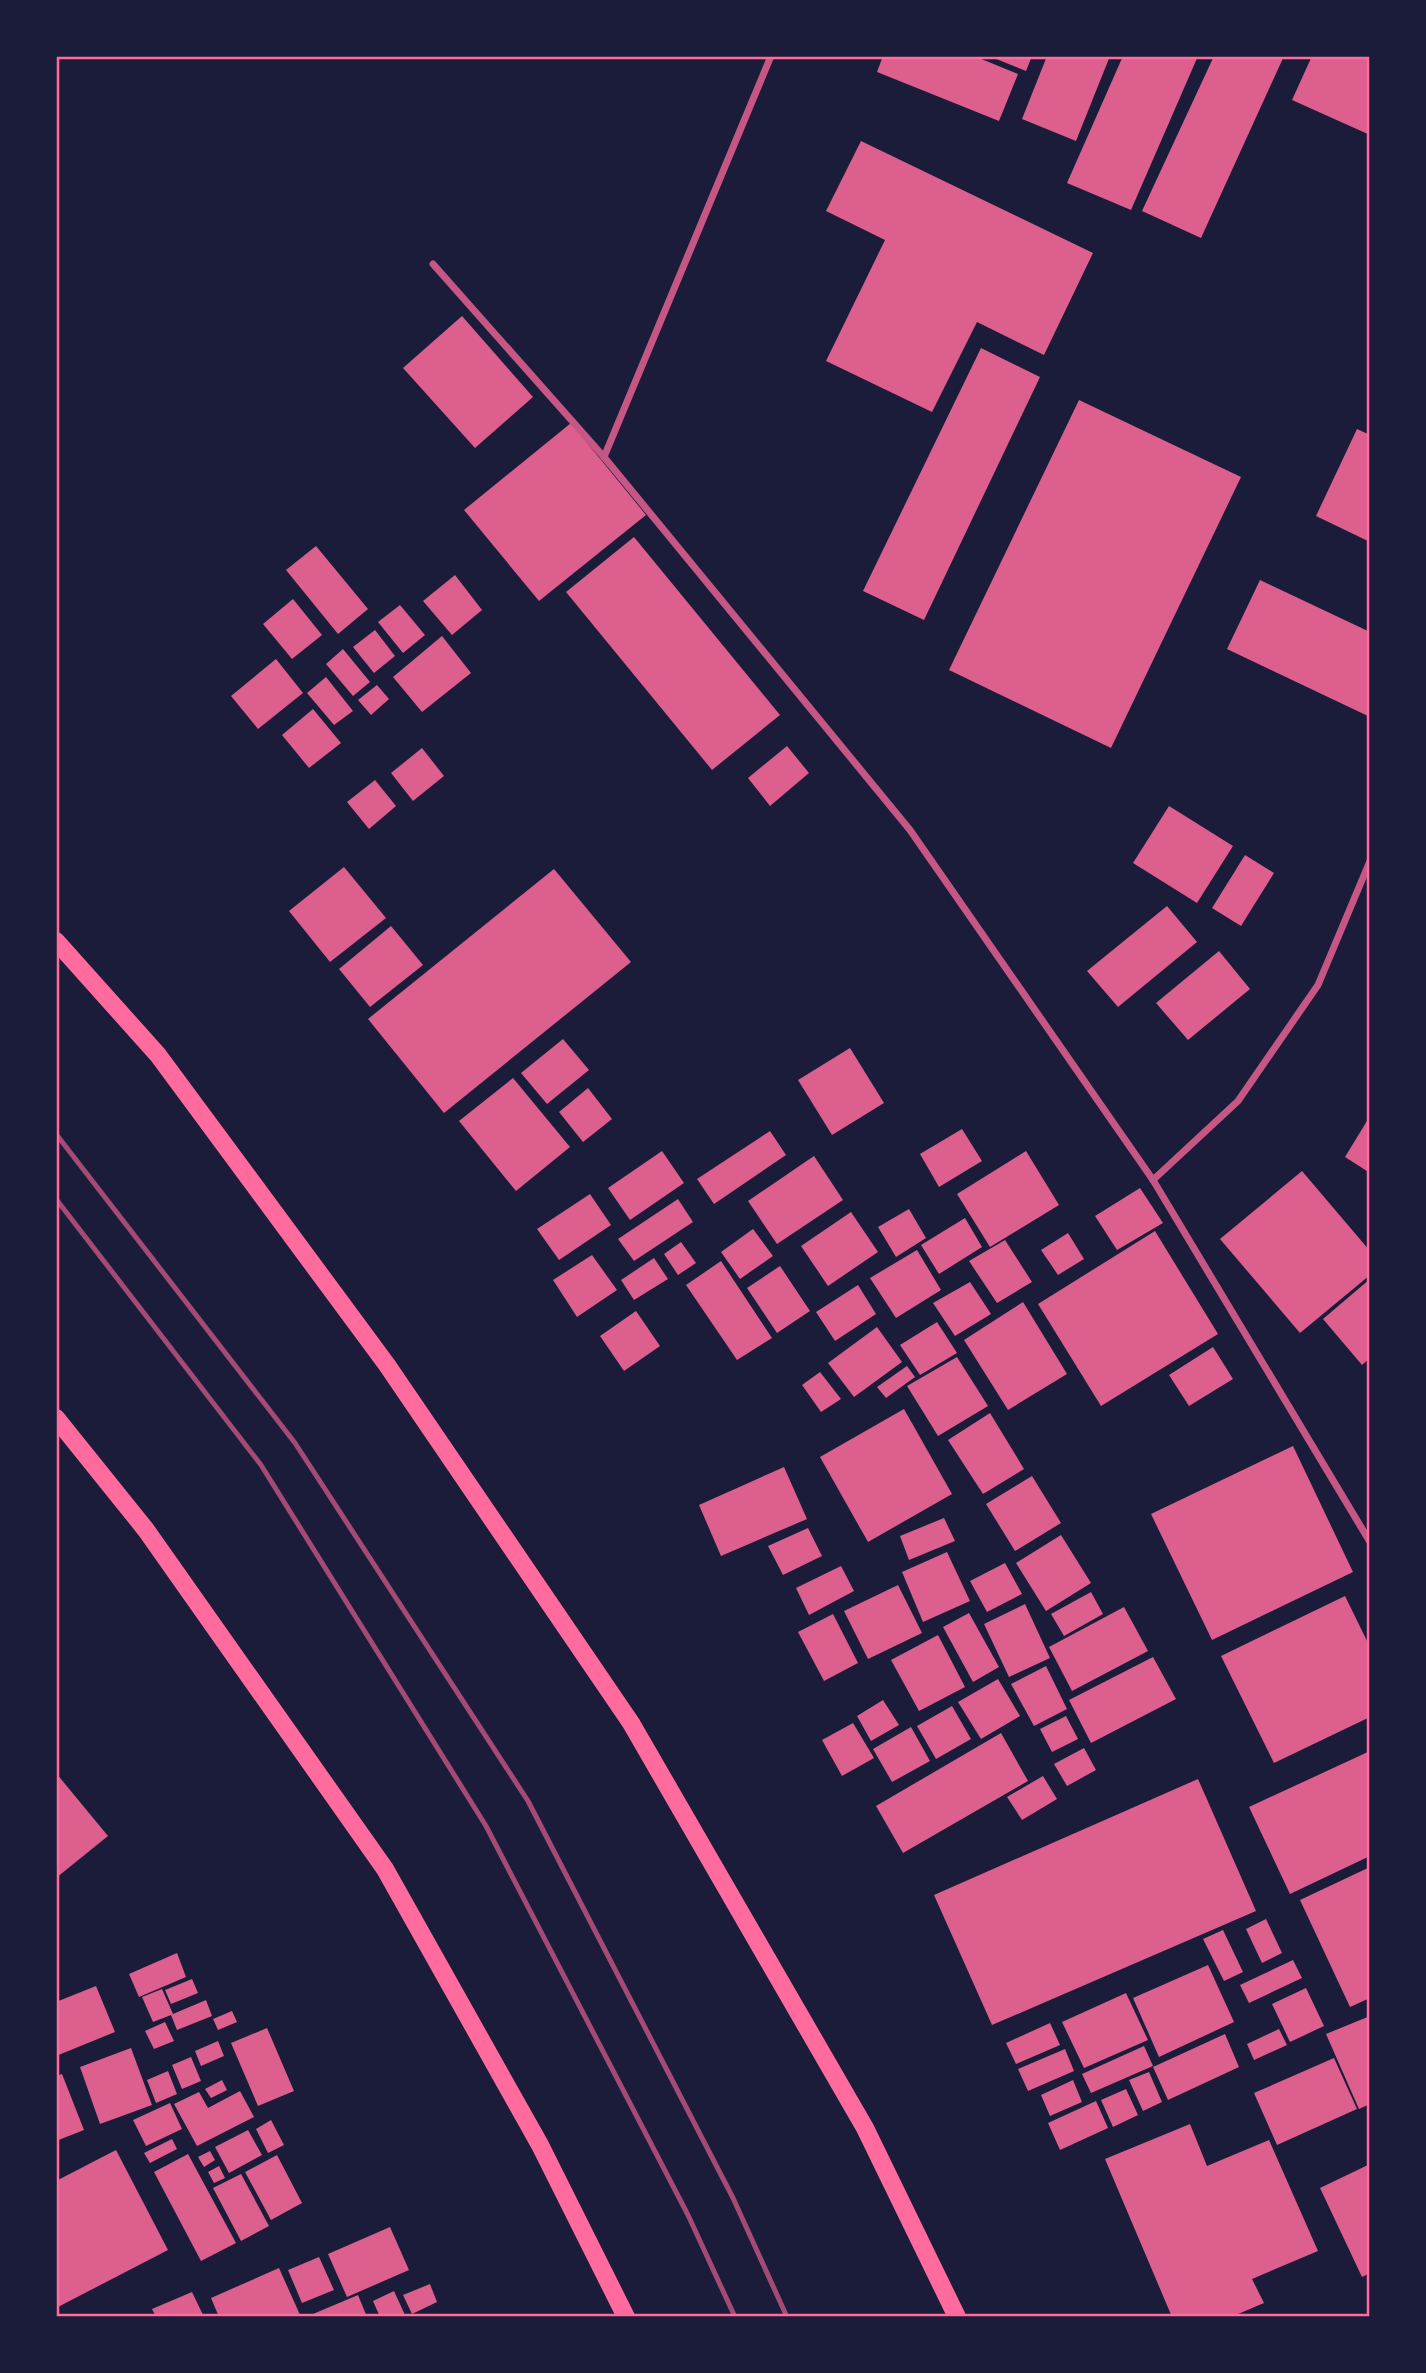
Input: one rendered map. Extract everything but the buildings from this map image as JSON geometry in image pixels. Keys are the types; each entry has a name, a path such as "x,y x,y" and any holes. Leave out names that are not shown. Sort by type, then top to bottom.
{"main road":[{"path":"56,941 158,1055 387,1364 631,1723 864,2128 957,2317"},
{"path":"56,1418 146,1530 384,1869 540,2145 626,2317"}],"street":[{"path":"604,457 771,56"},
{"path":"433,264 604,457 910,830 1153,1180 1370,1542"},
{"path":"1153,1180 1238,1101 1318,985 1370,861"}],"railway":[{"path":"56,1134 295,1443 528,1801 733,2198 787,2317"},
{"path":"56,1199 261,1465 486,1826 688,2215 735,2317"}]}
